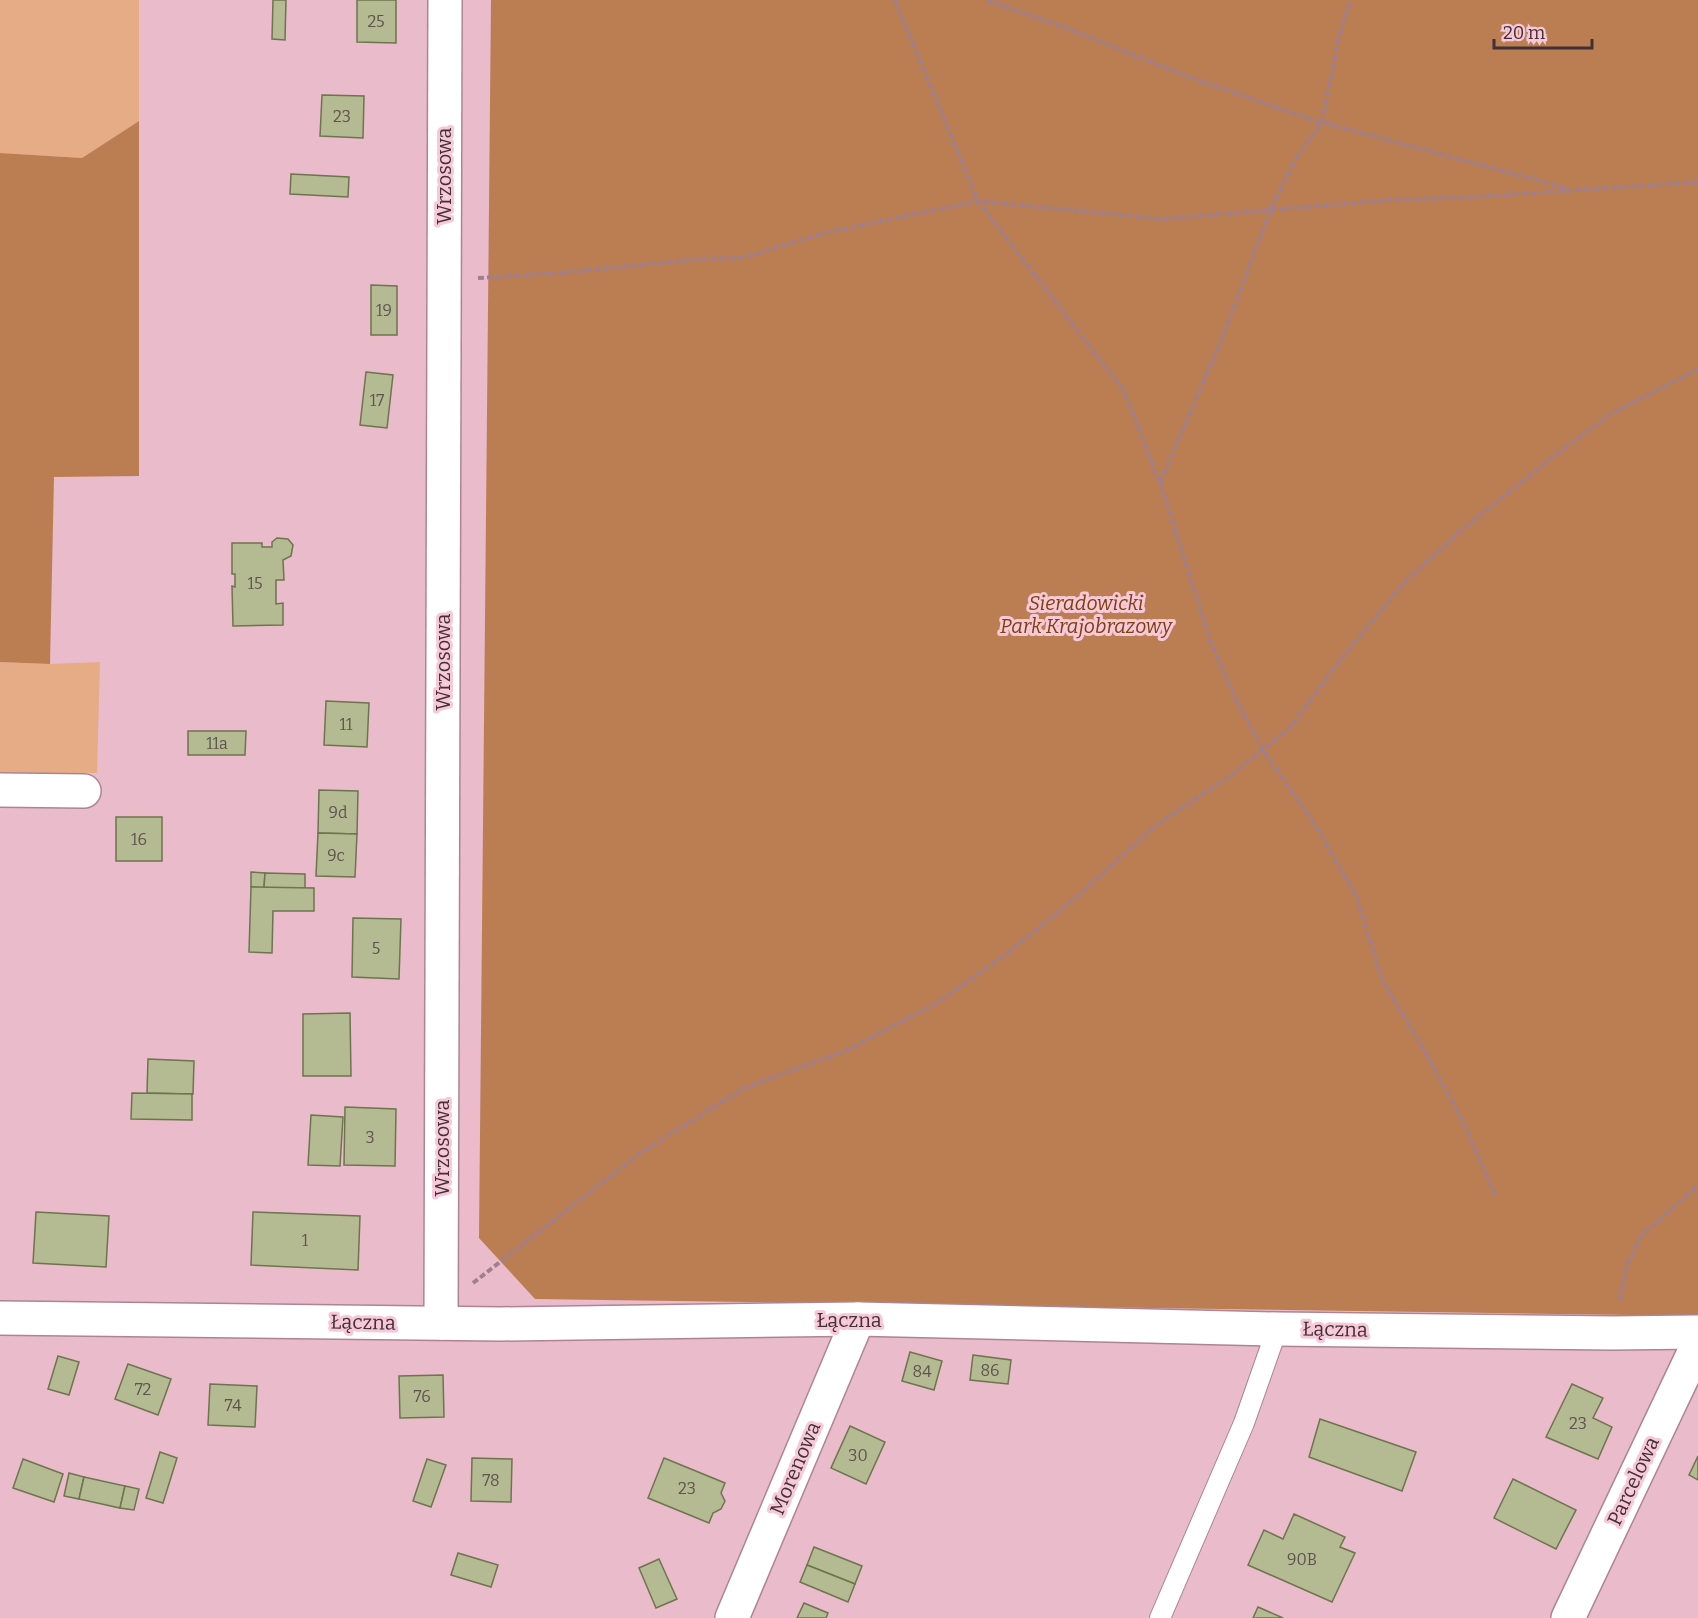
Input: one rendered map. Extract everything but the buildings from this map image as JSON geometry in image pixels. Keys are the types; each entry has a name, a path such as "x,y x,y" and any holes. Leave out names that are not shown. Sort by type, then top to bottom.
{"street":[{"name":"Wrzosowa","path":"441,1323 446,0"},
{"path":"0,790 84,791"},
{"name":"Łączna","path":"0,1318 500,1324 858,1319 1277,1329 1698,1332"},
{"name":"Morenowa","path":"732,1618 858,1319"},
{"name":"Parcelowa","path":"1568,1618 1698,1344"}],"lane":[{"path":"1160,1618 1244,1423 1277,1329"}],"path":[{"path":"895,0 978,201 1124,391 1160,484 1211,643 1236,699 1263,750 1315,825 1356,895 1382,979 1463,1122 1496,1197"},
{"path":"987,0 1069,29 1189,77 1322,122 1574,190"},
{"path":"1160,484 1221,341 1271,209 1297,157 1322,122 1339,36 1351,0"},
{"path":"444,280 559,273 700,259 742,258 825,233 978,201 1162,219 1271,209 1698,182"},
{"path":"471,1285 639,1154 744,1088 848,1050 940,1001 1004,956 1079,895 1155,826 1230,776 1290,728 1342,658 1403,584 1457,534 1550,459 1610,415 1698,369"},
{"path":"1613,1333 1627,1265 1641,1236 1698,1186"}],"shaded area":[{"path":"0,0 139,0 139,121 82,158 0,153"},
{"path":"0,662 50,664 100,662 97,773 0,773"}],"green space":[{"name":"Sieradowicki Park Krajobrazowy","path":"491,0 1698,0 1698,1316 535,1299 479,1238"},
{"path":"139,121 139,476 54,477 50,664 0,662 0,153 82,158"}]}
